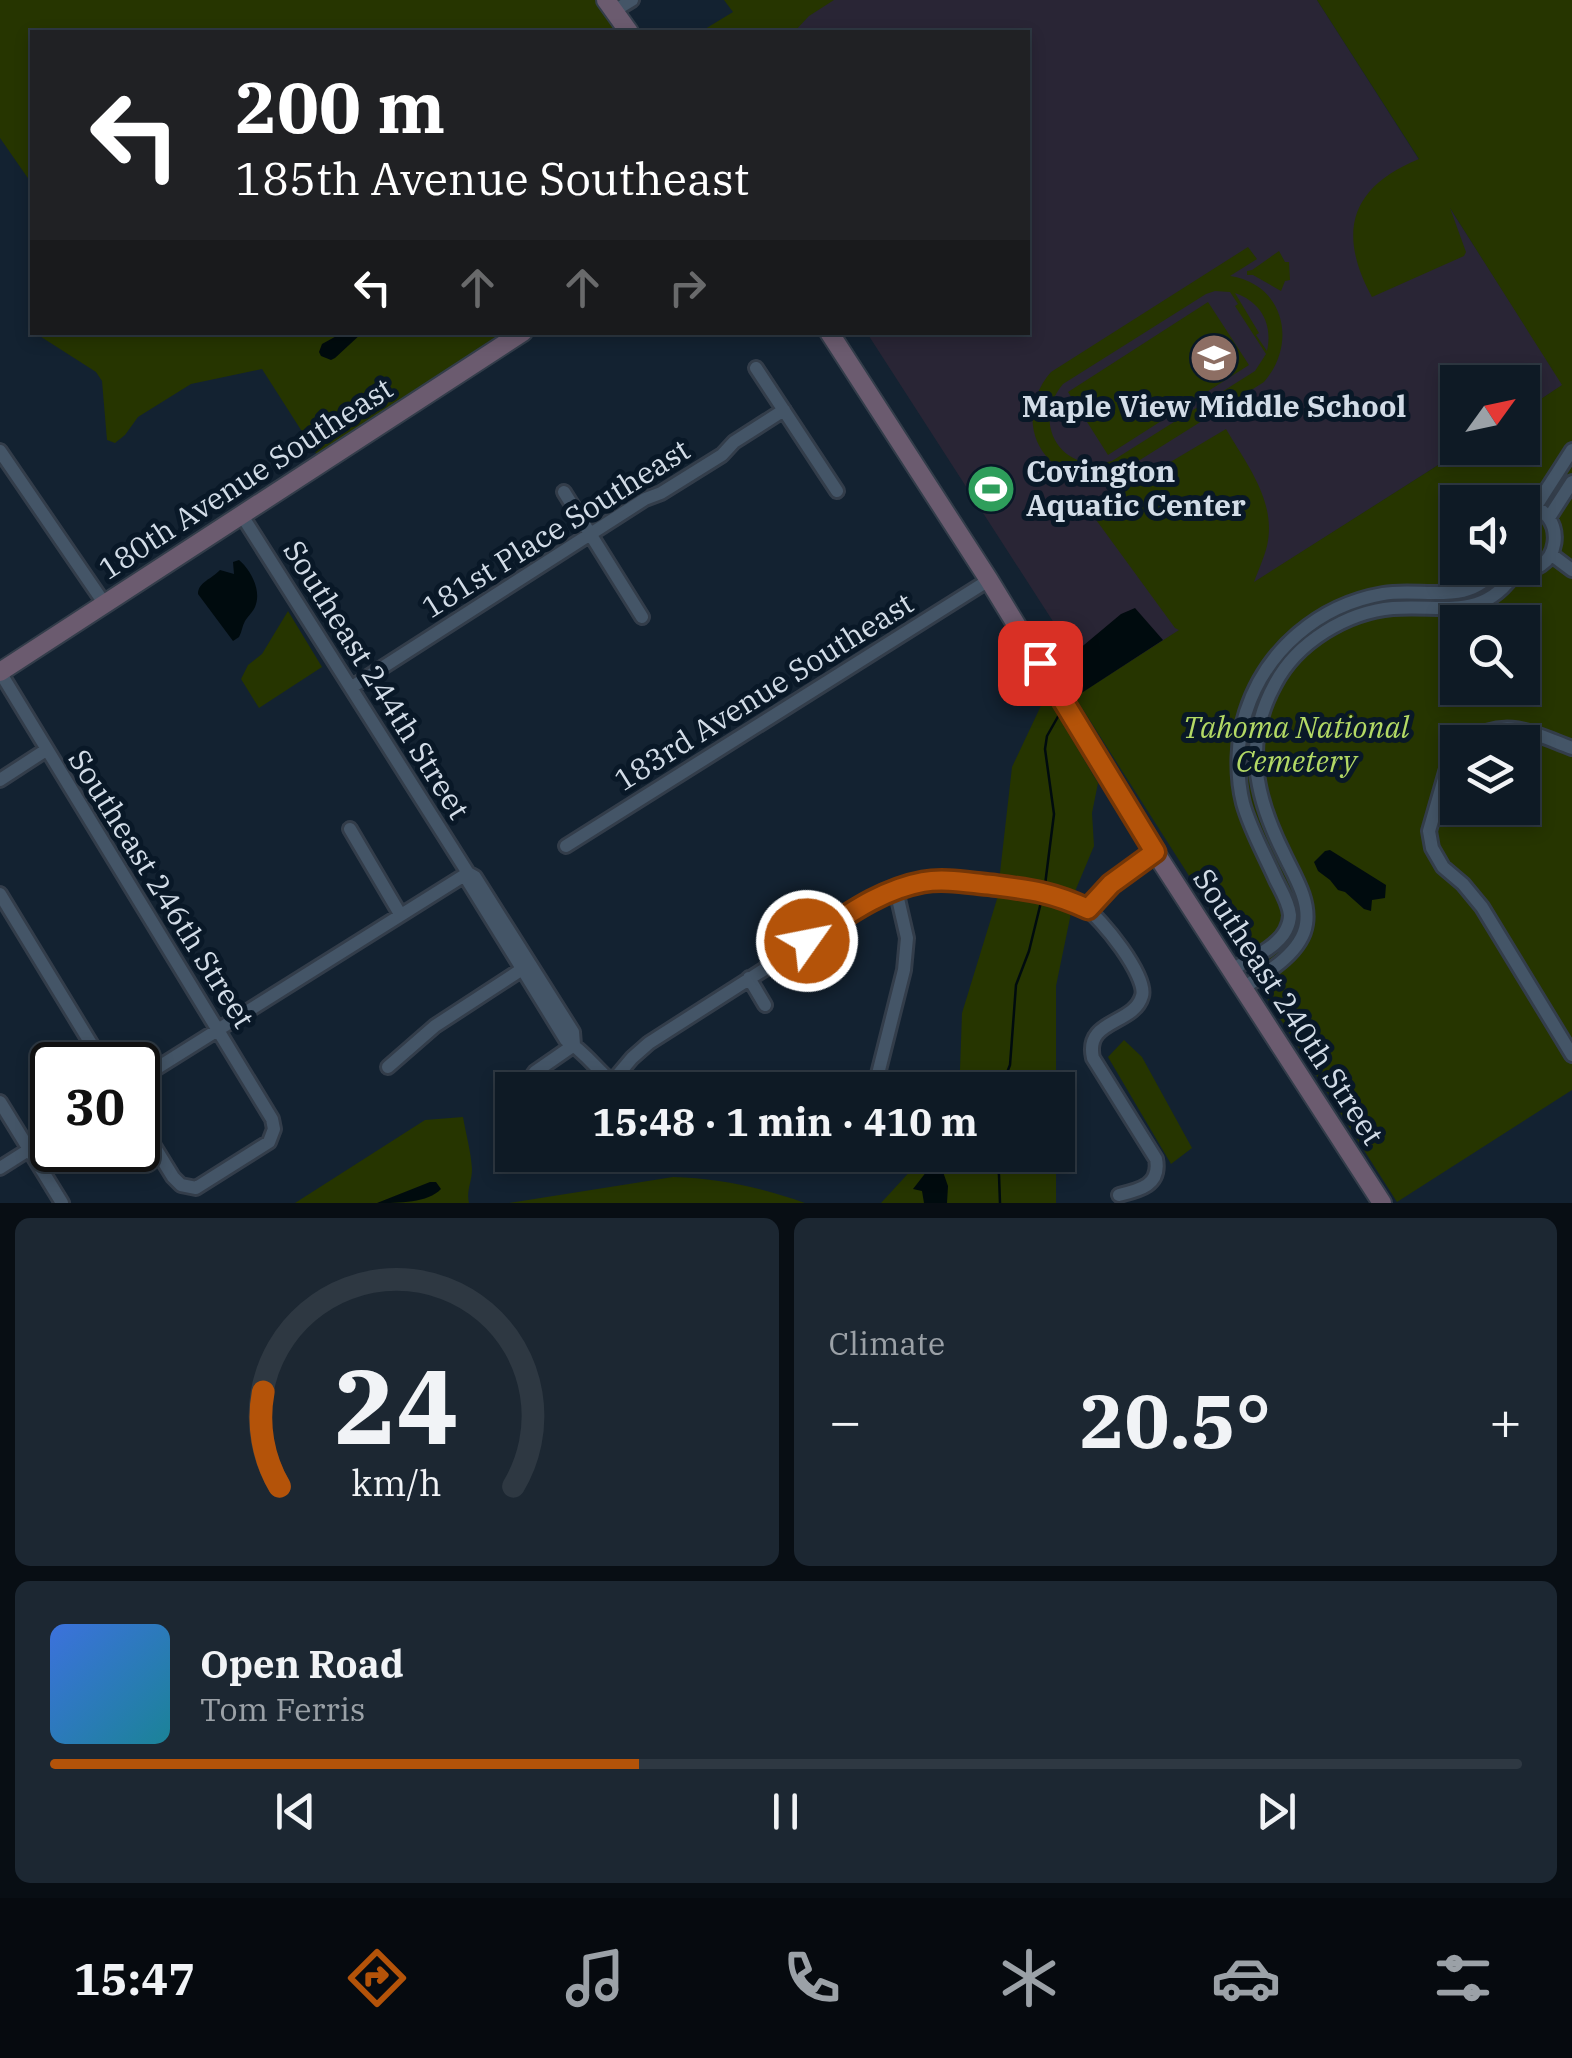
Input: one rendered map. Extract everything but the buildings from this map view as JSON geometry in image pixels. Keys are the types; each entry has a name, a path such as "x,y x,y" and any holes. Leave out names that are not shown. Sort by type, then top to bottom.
{"main road":[{"path":"610,6 627,30"},
{"name":"180th Avenue Southeast","path":"0,672 517,335"},
{"name":"Southeast 240th Street","path":"831,335 989,580 1155,852 1382,1203"}],"street":[{"path":"610,6 632,0"},
{"path":"756,368 837,491"},
{"name":"181st Place Southeast","path":"352,687 646,499 715,460 734,442 784,410"},
{"path":"1540,491 1572,450"},
{"path":"0,451 104,604"},
{"path":"1550,516 1572,482"},
{"path":"564,492 642,616"},
{"path":"1540,511 1550,516 1557,532 1552,555 1540,565"},
{"name":"Southeast 244th Street","path":"241,514 468,873 475,878 526,967 573,1032 574,1046 602,1072"},
{"path":"1552,555 1572,570"},
{"name":"183rd Avenue Southeast","path":"566,846 989,580"},
{"path":"1231,970 1280,939 1290,917 1243,803 1239,774 1245,713 1262,677 1280,650 1328,612 1386,593 1462,592 1476,585"},
{"path":"1243,988 1274,967 1300,941 1306,924 1300,887 1264,808 1255,773 1262,715 1274,684 1301,651 1341,622 1391,608 1456,609 1478,604 1505,585"},
{"name":"Southeast 246th Street","path":"0,672 272,1118 269,1142 196,1188 186,1187 173,1177 160,1156"},
{"path":"1540,736 1572,748"},
{"path":"0,780 46,750"},
{"path":"1440,792 1429,830 1436,859 1482,906 1572,1054"},
{"path":"350,829 400,914"},
{"path":"1266,857 1281,848"},
{"path":"1088,909 1111,884 1155,852"},
{"path":"160,1066 468,873"},
{"path":"624,1072 632,1058 649,1043 865,904 896,890 922,882 952,881 1041,891 1088,909 1122,948 1140,980 1143,994 1138,1004 1099,1031 1091,1044 1092,1058 1156,1159 1158,1172 1154,1180 1119,1195"},
{"path":"878,1072 906,954 907,938 896,890"},
{"path":"0,894 90,1042"},
{"path":"1264,950 1274,967"},
{"path":"388,1067 435,1026 526,967"},
{"path":"749,978 765,1004"},
{"path":"534,1072 574,1046"},
{"path":"0,1102 62,1203"},
{"path":"0,1168 29,1150"}],"shaded area":[{"name":"Maple View Middle School","path":"824,0 1317,0 1563,385 1540,400 1540,365 1440,365 1440,464 1094,685 868,335 1030,335 1030,30 778,30"},
{"path":"338,335 360,335 331,360 321,356 322,344"},
{"path":"239,560 254,581 257,601 239,637 233,641 198,594 203,584 220,570 234,574 233,562"},
{"path":"1135,608 1163,640 1083,692 1066,660 1121,614"},
{"path":"1330,850 1386,885 1385,898 1372,900 1371,911 1338,890 1318,871 1314,862"},
{"path":"926,1172 943,1172 948,1186 947,1203 924,1203 922,1191 913,1189"},
{"path":"436,1182 441,1189 429,1197 377,1203"}],"green space":[{"path":"0,0 600,0 620,30 30,30 30,181 0,138"},
{"path":"724,0 834,0 796,30 703,30 733,12"},
{"name":"Tahoma National Cemetery","path":"1317,0 1572,0 1572,1090 1397,1202 1075,697 1179,630 1094,517 1098,505 1226,429 1258,484 1268,514 1267,546 1254,582 1440,464 1540,465 1540,400 1562,385 1450,208 1466,252 1464,256 1372,297 1355,252 1356,214 1378,183 1419,159"},
{"path":"1248,247 1257,259 1230,276 1263,290 1280,317 1281,350 1264,382 1116,475 1092,478 1071,474 1054,464 1042,450 1034,432 1033,413 1038,392 1051,372","holes":["1215,291 1230,292 1266,354 1255,371 1112,461 1094,463 1066,453 1056,442 1050,414 1063,384","1235,293 1252,302 1263,315 1268,332 1267,351"]},
{"path":"1279,251 1289,262 1290,280 1285,281 1281,291 1247,275 1247,271"},
{"path":"1208,302 1249,365 1108,455 1068,392"},
{"path":"38,335 505,335 317,455 262,369 191,384 138,417 115,443 107,440 102,381 96,372"},
{"path":"288,611 322,667 259,708 241,679 248,665 262,654"},
{"path":"1046,695 1098,783 1092,813 1094,846 1076,889 1056,986 1056,1072 959,1072 962,1013 997,899 1012,767"},
{"path":"1124,1040 1142,1057 1192,1148 1171,1164 1108,1057"},
{"path":"463,1117 472,1169 469,1203 295,1203 425,1120"},
{"path":"909,1172 1056,1172 1056,1203 881,1203"},
{"path":"673,1177 740,1185 805,1203 509,1203"}],"waterway":[{"path":"1069,697 1076,685"},
{"path":"1045,885 1054,814 1045,749 1047,736 1060,713"},
{"path":"1007,1072 1016,985 1042,898"},
{"path":"998,1172 1000,1203"}],"place":[{"name":"Maple View Middle School","path":"1214,358"},
{"name":"Covington Aquatic Center","path":"991,489"}],"route":[{"path":"807,941 879,896 922,882 952,881 1041,891 1088,909 1111,884 1155,852 1040,663"}]}
